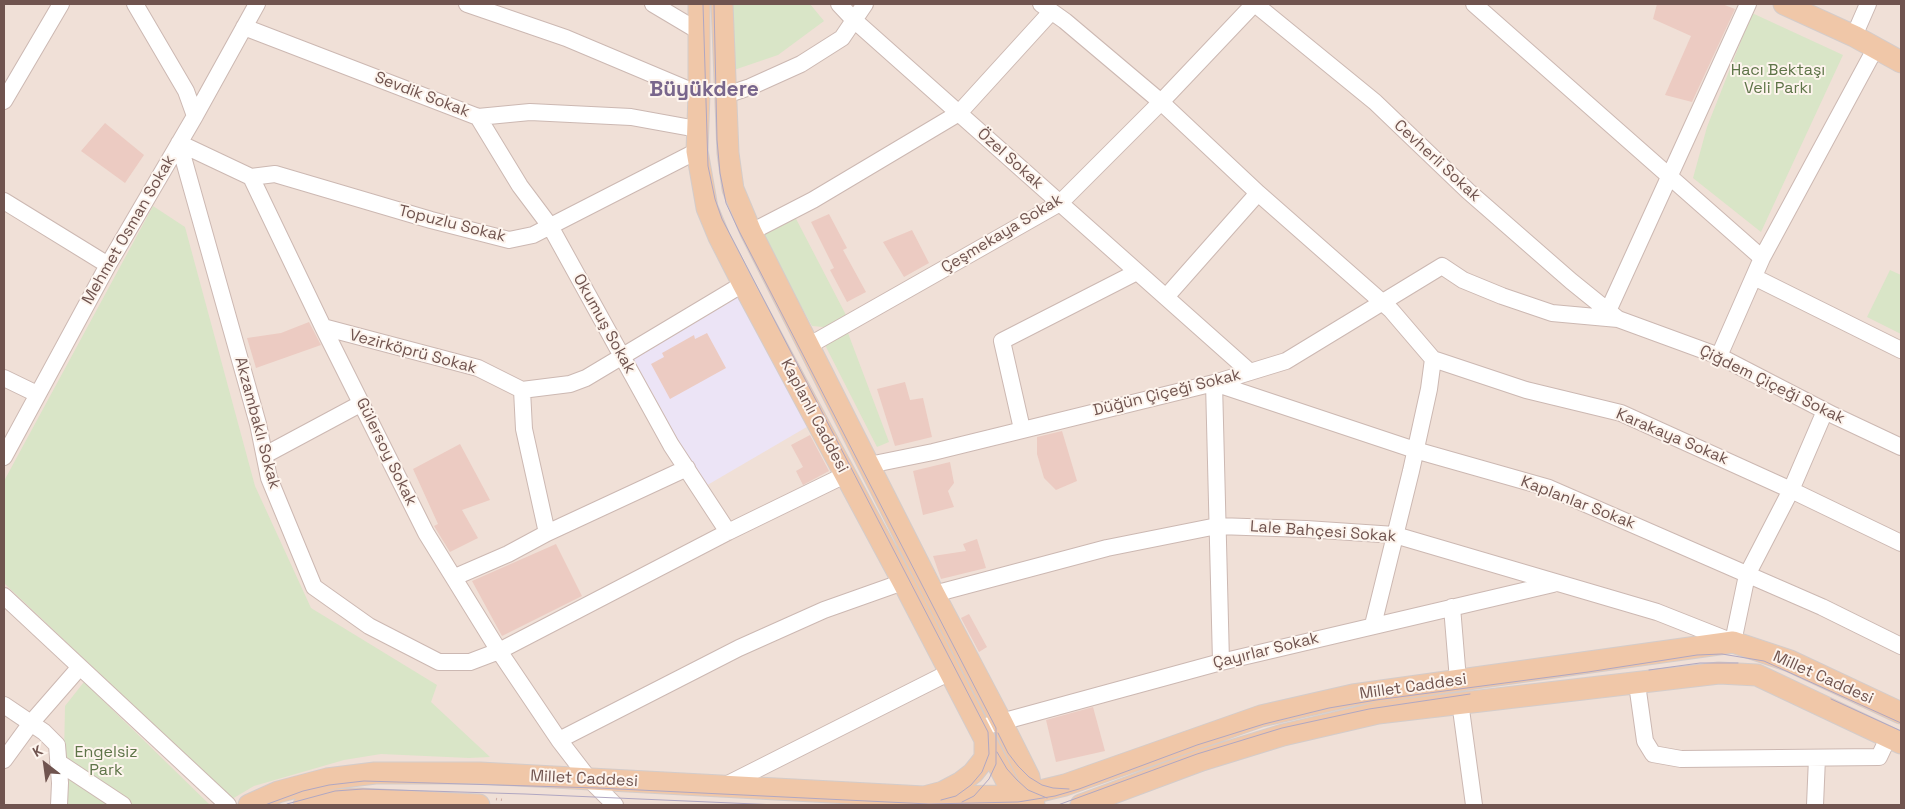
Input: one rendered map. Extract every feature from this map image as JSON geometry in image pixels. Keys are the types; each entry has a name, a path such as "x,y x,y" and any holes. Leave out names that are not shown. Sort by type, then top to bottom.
{"main road":[{"name":"Kaplanlı Caddesi","path":"699,4 697,150 707,208 742,284 846,475 982,734 1025,800"},
{"name":"Kaplanlı Caddesi","path":"722,4 728,154 733,190 751,232 808,346 1028,777 1025,800"},
{"path":"1784,4 1854,36 1901,62"},
{"name":"Millet Caddesi","path":"249,805 278,792 327,779 375,772 480,773 724,787 1025,800 1261,716 1353,695 1733,642 1790,661 1901,712"},
{"name":"Millet Caddesi","path":"1081,805 1202,760 1283,735 1378,713 1719,673 1757,675 1894,741"},
{"name":"Millet Caddesi","path":"924,796 942,792 960,783 973,773 985,758 982,734"},
{"path":"304,805 330,800 359,799 478,805"}],"street":[{"path":"4,102 61,4"},
{"path":"134,4 186,92 195,116"},
{"name":"Mehmet Osman Sokak","path":"4,457 108,265 195,116 257,4"},
{"path":"467,4 566,38 699,94"},
{"path":"653,4 700,32"},
{"name":"Özel Sokak","path":"839,4 854,20 1250,372"},
{"path":"726,95 750,87 801,64 842,38 865,4"},
{"name":"Çeşmekaya Sokak","path":"808,346 1060,203 1161,102 1254,4"},
{"name":"Cevherli Sokak","path":"1254,4 1375,102 1468,191 1613,315"},
{"path":"1474,4 1762,258"},
{"path":"1613,315 1670,178 1748,4"},
{"path":"1854,36 1868,4"},
{"path":"751,232 813,200 959,113 1046,8 1065,21 1161,102 1258,193 1384,303 1433,360 1416,450 1373,625"},
{"name":"Sevdik Sokak","path":"244,27 478,117 530,112 631,117 697,129"},
{"path":"1719,356 1762,258 1875,48"},
{"name":"Okumuş Sokak","path":"478,117 520,186 550,226 671,445 728,532"},
{"path":"179,143 251,176"},
{"name":"Akzambaklı Sokak","path":"179,143 258,424 269,478 314,587 369,626 439,662 470,662 499,651 728,532 846,475"},
{"name":"Topuzlu Sokak","path":"251,176 275,174 431,220 509,240 532,235 697,150"},
{"name":"Gülersoy Sokak","path":"251,176 323,327 426,533 455,577 499,651 559,740 589,780 615,805"},
{"path":"1166,297 1258,193"},
{"path":"4,201 108,265"},
{"name":"Çiğdem Çiçeği Sokak","path":"1442,266 1471,283 1552,313 1613,315 1719,356 1825,411 1901,447"},
{"name":"Düğün Çiçeği Sokak","path":"869,465 933,452 1214,383 1286,361 1442,266"},
{"path":"1022,429 1002,342 1137,272"},
{"path":"1754,277 1901,350"},
{"path":"547,532 524,429 522,390 570,384 586,378 742,284"},
{"name":"Vezirköprü Sokak","path":"323,327 478,368 522,390"},
{"name":"Karakaya Sokak","path":"1433,360 1526,390 1621,413 1791,490 1901,543"},
{"path":"4,378 38,394"},
{"path":"1214,383 1221,662"},
{"name":"Kaplanlar Sokak","path":"1214,383 1416,450 1549,488 1822,608 1901,646"},
{"path":"265,456 362,403"},
{"path":"1733,642 1747,575 1791,490 1825,411"},
{"path":"455,577 508,554 547,532 687,468"},
{"name":"Lale Bahçesi Sokak","path":"934,594 1107,548 1217,526 1395,535 1657,612 1733,642"},
{"path":"559,740 739,648 824,610 903,582"},
{"name":"Çayırlar Sokak","path":"982,734 1001,721 1221,662 1555,583"},
{"path":"4,596 228,805"},
{"path":"1452,607 1458,680"},
{"path":"4,760 31,723 79,668"},
{"path":"724,787 950,672"},
{"path":"1637,684 1645,741 1653,754 1681,758 1879,757 1894,741"},
{"path":"1460,702 1474,805"},
{"path":"4,706 44,732 57,745 60,783 59,805"},
{"path":"1815,805 1817,758"},
{"path":"58,762 123,805"}],"shaded area":[{"path":"4,4 1901,4 1901,805 4,805"},
{"path":"743,294 817,421 704,487 633,358"}],"green space":[{"path":"731,4 810,4 824,21 778,55 734,70"},
{"name":"Hacı Bektaşı Veli Parkı","path":"1752,13 1843,55 1761,232 1693,178 1707,127"},
{"path":"153,206 185,227 255,486 311,608 437,685 431,702 490,757 469,758 381,754 344,760 254,786 232,799 4,583 4,481"},
{"path":"792,211 846,315 834,328 812,326 758,228"},
{"path":"1890,270 1901,275 1901,334 1867,317"},
{"path":"848,333 889,442 877,447 823,341"},
{"name":"Engelsiz Park","path":"84,682 210,805 63,805 65,706"}],"building":[{"path":"1657,4 1722,4 1735,9 1692,102 1665,95 1691,36 1653,19"},
{"path":"105,123 144,155 125,183 81,151"},
{"path":"829,214 847,248 843,250 866,292 847,302 830,270 834,268 811,222"},
{"path":"912,230 929,263 904,277 883,242"},
{"path":"309,322 321,345 256,368 247,338 281,333"},
{"path":"707,333 726,368 670,399 651,364 664,357 662,353 694,335 695,339"},
{"path":"905,382 910,400 923,398 932,437 895,446 877,389"},
{"path":"1062,431 1077,481 1056,490 1044,478 1037,454 1037,437"},
{"path":"810,435 829,471 803,485 796,471 803,467 791,445"},
{"path":"460,444 490,500 462,510 478,538 450,552 434,526 438,524 413,469"},
{"path":"950,462 954,483 948,491 954,507 923,515 913,471"},
{"path":"977,539 986,568 941,579 933,556 966,551 963,544"},
{"path":"556,544 582,596 502,636 472,581"},
{"path":"969,614 987,647 979,652 961,618"},
{"path":"1093,707 1105,751 1056,762 1046,720"}],"tram line":[{"path":"703,4 708,166 715,199 722,219 988,732 989,754 982,772 971,785 956,796 941,800"},
{"path":"714,4 717,140 720,173 726,203 996,728 996,764 989,779 974,796 962,802"},
{"path":"265,805 303,791 329,785 364,781 598,788 929,804 1018,802 1055,796 1079,789 1197,745 1264,724 1329,708 1697,655 1722,654 1764,661 1901,723"},
{"path":"1649,670 1700,663 1738,663"},
{"path":"1058,805 1197,754 1282,728 1369,709 1470,694"},
{"path":"1831,699 1901,731"},
{"path":"998,733 1008,753 1029,777 1042,785 1069,789"},
{"path":"997,752 1007,769 1017,780 1028,790 1047,798"},
{"path":"287,804 335,791 363,789 778,805"}],"district":[{"name":"Büyükdere","path":"704,90"}]}
